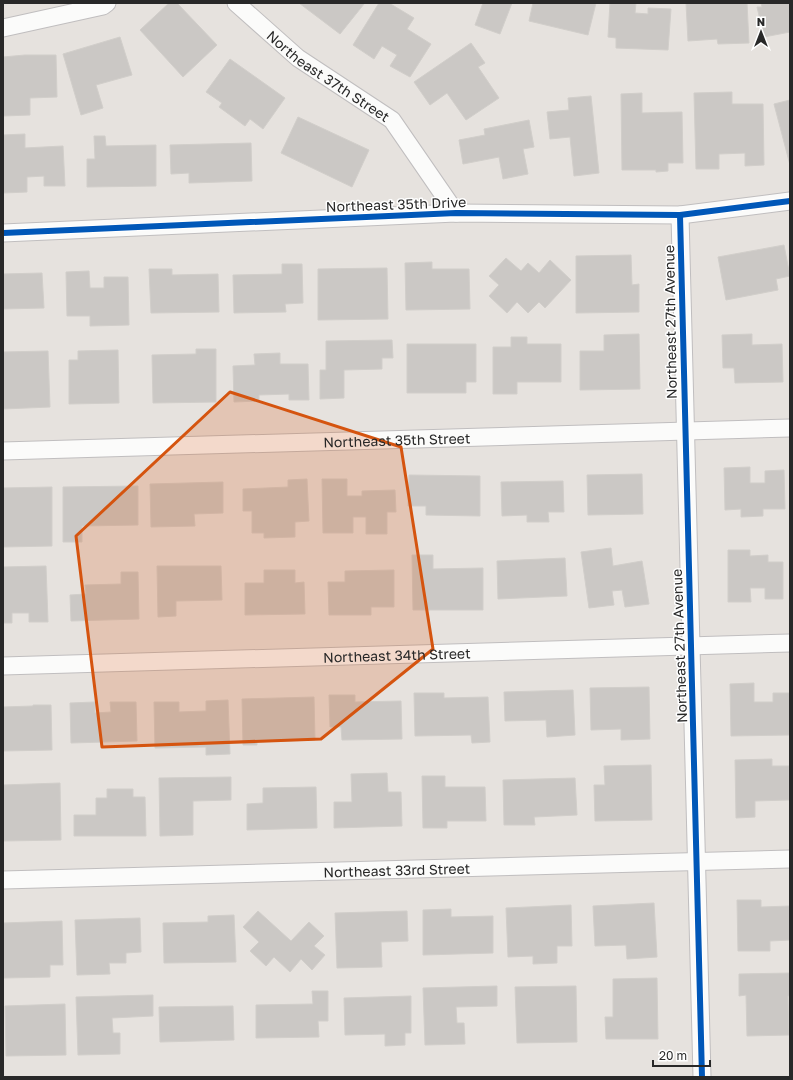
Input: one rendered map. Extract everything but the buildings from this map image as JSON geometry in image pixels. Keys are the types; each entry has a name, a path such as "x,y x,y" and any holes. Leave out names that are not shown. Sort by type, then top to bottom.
{"street":[{"path":"3,28 103,6 107,3"},
{"name":"Northeast 37th Street","path":"236,3 298,58 392,120 456,213"},
{"name":"Northeast 35th Drive","path":"3,233 456,213 680,215 790,201"},
{"name":"Northeast 27th Avenue","path":"680,215 702,1077"},
{"name":"Northeast 35th Street","path":"3,451 790,428"},
{"name":"Northeast 34th Street","path":"3,666 790,643"},
{"name":"Northeast 33rd Street","path":"3,880 790,859"}],"highlighted area":[{"path":"230,392 401,447 433,649 321,739 102,747 76,536"}],"cycle path":[{"path":"3,233 456,213 680,215 790,201"},
{"path":"680,215 702,1077"}]}
